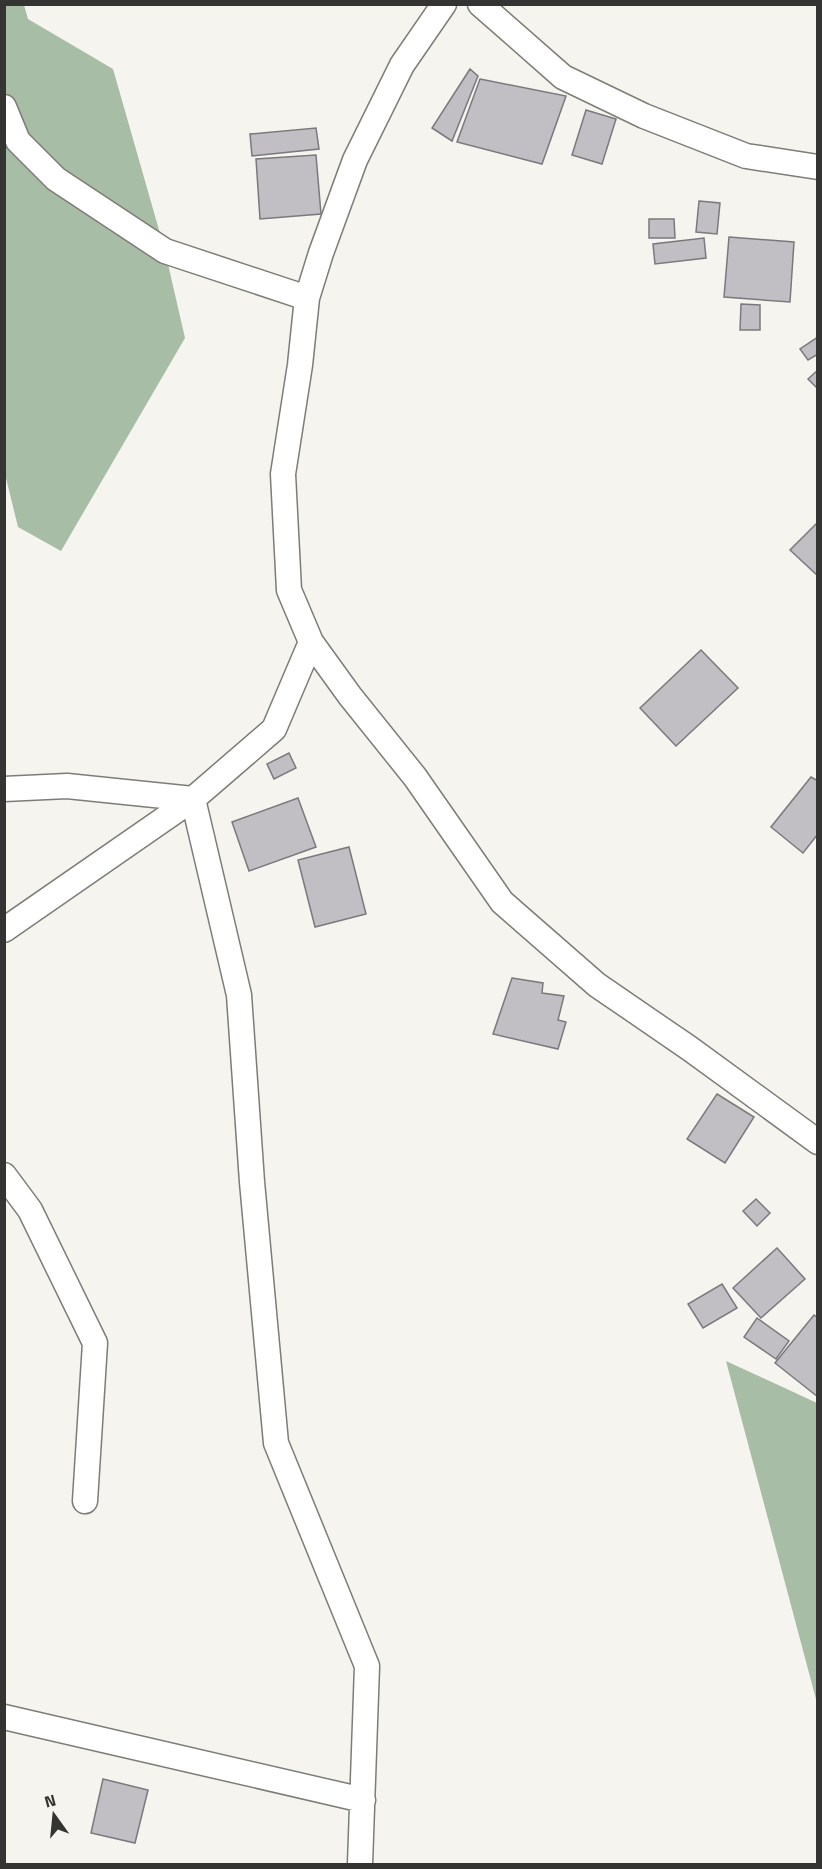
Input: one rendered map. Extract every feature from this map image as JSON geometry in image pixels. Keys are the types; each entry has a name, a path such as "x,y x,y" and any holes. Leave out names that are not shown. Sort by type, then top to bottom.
{"street":[{"path":"444,4 402,65 355,160 307,298 284,474 288,590 311,642 350,696 415,777 502,902 597,985 689,1048 818,1142"},
{"path":"480,4 562,77 644,116 746,156 818,168"},
{"path":"4,107 11,148 165,251 307,298"},
{"path":"4,930 193,799 274,729 311,642"},
{"path":"4,789 67,786 193,799"},
{"path":"193,799 239,995 252,1182 276,1443 367,1666 360,1864"},
{"path":"4,1175 30,1210 95,1343 85,1501"},
{"path":"4,1717 363,1800"}],"green space":[{"path":"4,5 24,5 28,19 113,69 165,251 185,338 61,551 18,527 5,474"},
{"path":"726,1361 817,1403 817,1703"}],"building":[{"path":"470,69 478,76 452,141 432,128"},
{"path":"480,79 566,96 542,164 457,142"},
{"path":"586,110 616,119 602,164 572,155"},
{"path":"316,128 319,149 252,156 250,134"},
{"path":"316,155 321,214 260,219 256,159"},
{"path":"699,201 720,203 717,234 696,232"},
{"path":"649,219 674,219 675,238 649,238"},
{"path":"729,237 794,242 790,302 724,297"},
{"path":"704,238 706,258 655,264 653,244"},
{"path":"741,304 760,305 760,330 740,330"},
{"path":"818,337 818,354 808,360 800,349"},
{"path":"818,370 818,389 808,379"},
{"path":"818,522 818,576 790,550"},
{"path":"701,650 738,688 676,746 640,708"},
{"path":"289,753 296,768 274,779 267,764"},
{"path":"811,777 818,781 818,834 803,853 771,827"},
{"path":"298,798 316,847 249,871 232,822"},
{"path":"349,847 366,914 315,927 298,860"},
{"path":"512,978 543,983 542,993 564,996 558,1020 566,1022 558,1049 493,1034"},
{"path":"717,1094 754,1117 725,1163 687,1139"},
{"path":"756,1199 770,1213 757,1226 743,1211"},
{"path":"777,1248 805,1279 761,1318 733,1288"},
{"path":"722,1284 737,1308 703,1328 688,1304"},
{"path":"814,1315 818,1318 818,1397 775,1363"},
{"path":"757,1318 789,1341 776,1359 744,1337"},
{"path":"103,1779 148,1790 135,1843 91,1833"}]}
